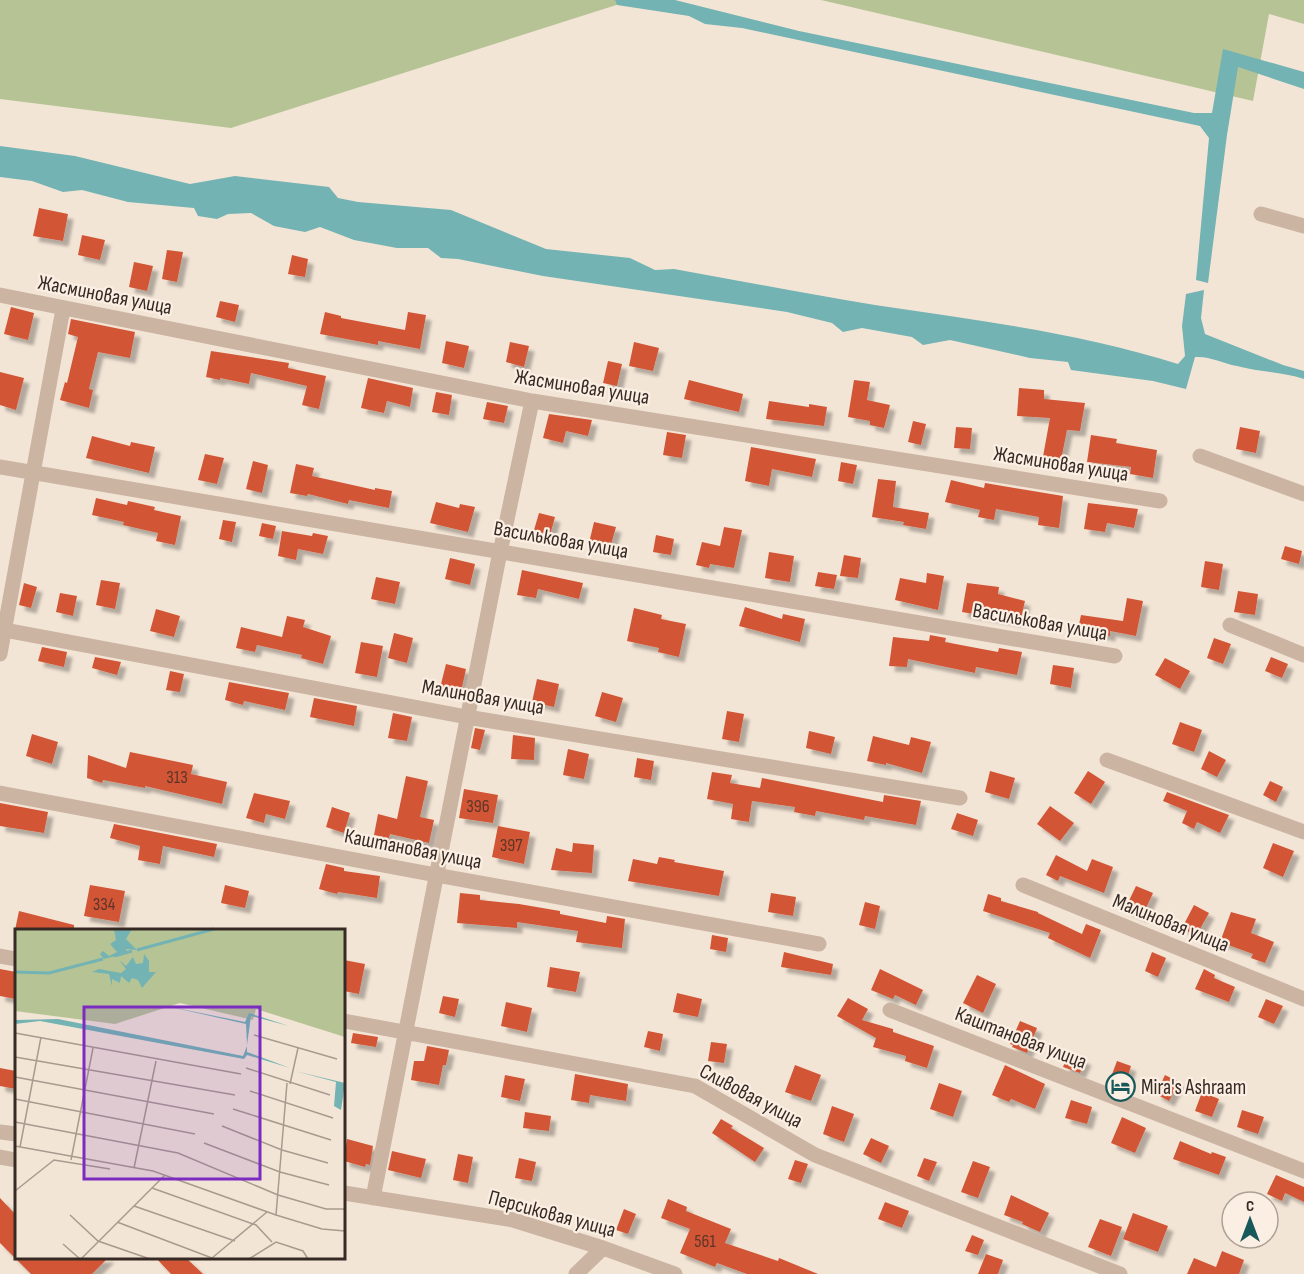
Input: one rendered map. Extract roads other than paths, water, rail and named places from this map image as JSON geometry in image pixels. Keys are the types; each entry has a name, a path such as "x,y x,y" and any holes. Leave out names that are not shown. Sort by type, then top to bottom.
{"street":[{"path":"1261,214 1304,226"},
{"name":"Жасминовая улица","path":"0,295 532,401 1160,501"},
{"path":"0,654 63,309"},
{"path":"373,1198 500,551 532,401"},
{"path":"1200,456 1304,494"},
{"name":"Васильковая улица","path":"0,467 1115,656"},
{"path":"1230,625 1304,655"},
{"name":"Малиновая улица","path":"3,630 467,717 960,798"},
{"path":"1107,760 1304,832"},
{"name":"Каштановая улица","path":"0,792 436,875 819,944"},
{"name":"Малиновая улица","path":"1023,885 1304,999"},
{"path":"0,956 15,959"},
{"name":"Каштановая улица","path":"890,1010 1304,1171"},
{"name":"Сливовая улица","path":"345,1021 695,1086 815,1155 1120,1274"},
{"path":"0,1132 15,1134"},
{"path":"0,1157 15,1160"},
{"name":"Персиковая улица","path":"345,1193 513,1220 603,1248 675,1274"},
{"path":"576,1274 603,1248"}],"water":[{"path":"615,0 675,0 799,31 1194,113 1212,113 1223,49 1304,72 1304,89 1238,67 1208,283 1196,280 1209,138 1200,126 742,28 705,24 689,16 617,5"},
{"path":"0,146 75,156 190,184 235,176 329,187 338,198 358,202 451,210 546,249 630,258 655,270 674,269 850,301 990,322 1104,344 1178,364 1185,356 1182,326 1186,294 1204,290 1201,318 1205,334 1304,371 1304,379 1195,357 1186,389 1153,381 1071,370 1068,362 1030,358 950,340 923,345 912,337 862,328 843,332 832,323 787,312 543,276 458,259 441,258 428,248 397,248 354,240 320,227 305,232 274,226 251,213 228,214 217,219 198,216 194,208 128,202 82,190 63,192 32,181 0,177"}],"place":[{"name":"Mira's Ashraam","path":"1120,1087"}]}
